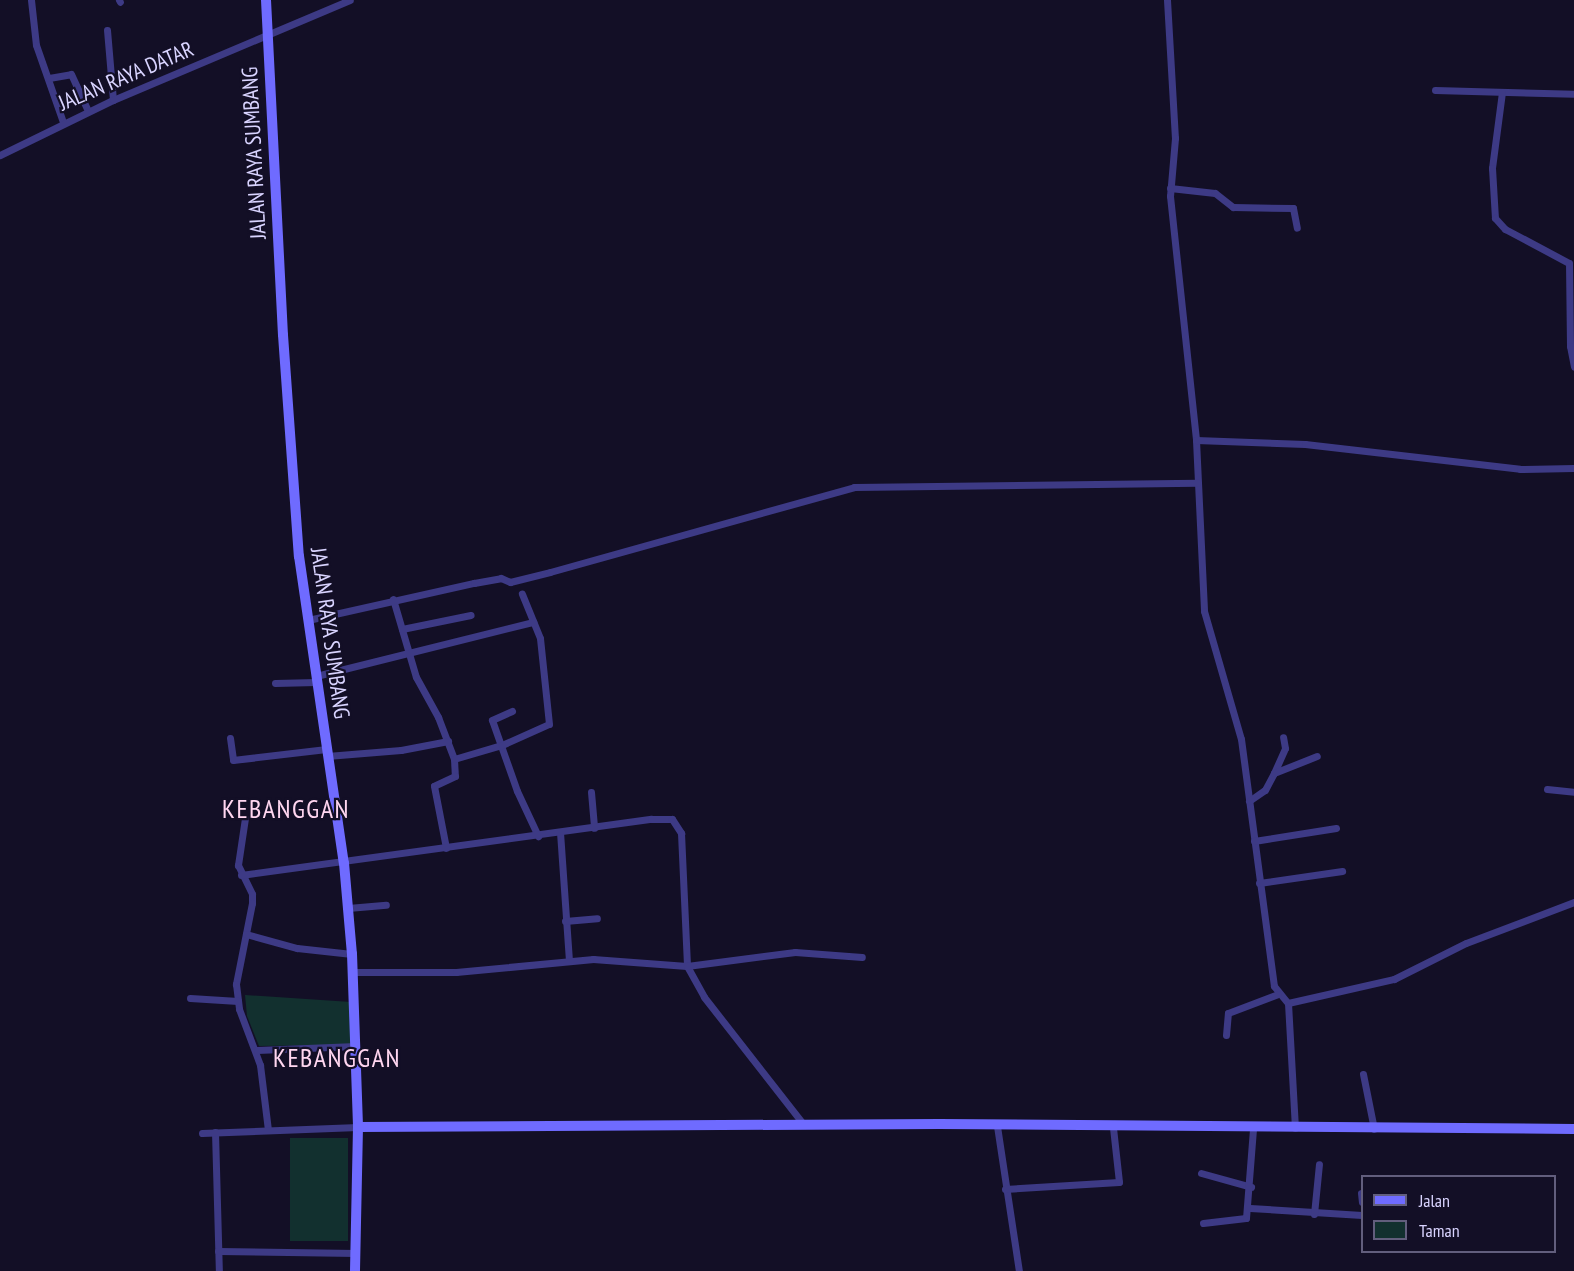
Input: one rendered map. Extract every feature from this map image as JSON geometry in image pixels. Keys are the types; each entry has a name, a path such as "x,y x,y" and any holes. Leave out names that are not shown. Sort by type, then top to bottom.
{"street":[{"path":"31,0 36,45 63,122"},
{"name":"JALAN RAYA SUMBANG","path":"266,0 284,346 299,556 344,863 352,954 358,1127 355,1271"},
{"name":"JALAN RAYA DATAR","path":"0,155 63,122 350,0"},
{"path":"1167,0 1175,138 1170,188 1196,440 1204,611 1241,739 1259,883 1278,994 1288,1003 1295,1128"},
{"path":"107,30 113,100"},
{"path":"48,78 71,74 88,111"},
{"path":"1435,90 1574,94"},
{"path":"1502,92 1492,168 1495,218 1505,228 1569,263 1570,346 1574,368"},
{"path":"1170,188 1215,193 1233,207 1293,208 1297,228"},
{"path":"1196,440 1305,444 1520,469 1574,468"},
{"path":"308,620 393,599 484,581 501,578 510,582 610,557 862,486 1197,483"},
{"path":"454,759 502,746 549,721 545,663 522,594"},
{"path":"393,599 416,677 448,741 454,759 455,776 434,786 446,848"},
{"path":"402,629 471,615"},
{"path":"275,683 316,679 408,651 533,622"},
{"path":"512,711 492,718 517,791 538,836"},
{"path":"1249,801 1265,790 1285,748 1283,737"},
{"path":"230,738 233,760 326,752 401,750 448,741"},
{"path":"1274,773 1317,756"},
{"path":"1547,789 1574,792"},
{"path":"591,792 594,828"},
{"path":"245,818 238,865 252,894 246,934 237,963 238,1001 257,1050 268,1130"},
{"path":"241,875 666,818 677,822 687,966 704,997 804,1125"},
{"path":"1254,841 1336,828"},
{"path":"560,832 569,960"},
{"path":"1259,883 1342,871"},
{"path":"1288,1003 1394,979 1466,943 1574,902"},
{"path":"348,908 386,904"},
{"path":"565,921 597,918"},
{"path":"246,934 297,948 352,954"},
{"path":"352,972 456,972 569,960 687,966 795,952 862,957"},
{"path":"1226,1035 1228,1013 1278,994"},
{"path":"190,999 238,1001"},
{"path":"257,1050 356,1047"},
{"path":"1363,1074 1374,1130"},
{"path":"202,1133 358,1127 939,1124 1113,1128 1574,1129"},
{"path":"997,1126 1019,1271"},
{"path":"1005,1189 1119,1182 1113,1128"},
{"path":"1203,1223 1243,1220 1250,1208 1254,1128"},
{"path":"214,1132 219,1271"},
{"path":"1314,1214 1319,1164"},
{"path":"1201,1173 1251,1187"},
{"path":"1250,1208 1314,1214 1361,1215"},
{"path":"218,1251 356,1253"}],"green space":[{"path":"245,995 351,1002 352,1045 259,1046 247,1016"},
{"path":"290,1138 348,1138 348,1241 290,1241"}],"district":[{"name":"KEBANGGAN","path":"286,809"},
{"name":"KEBANGGAN","path":"337,1058"}]}
